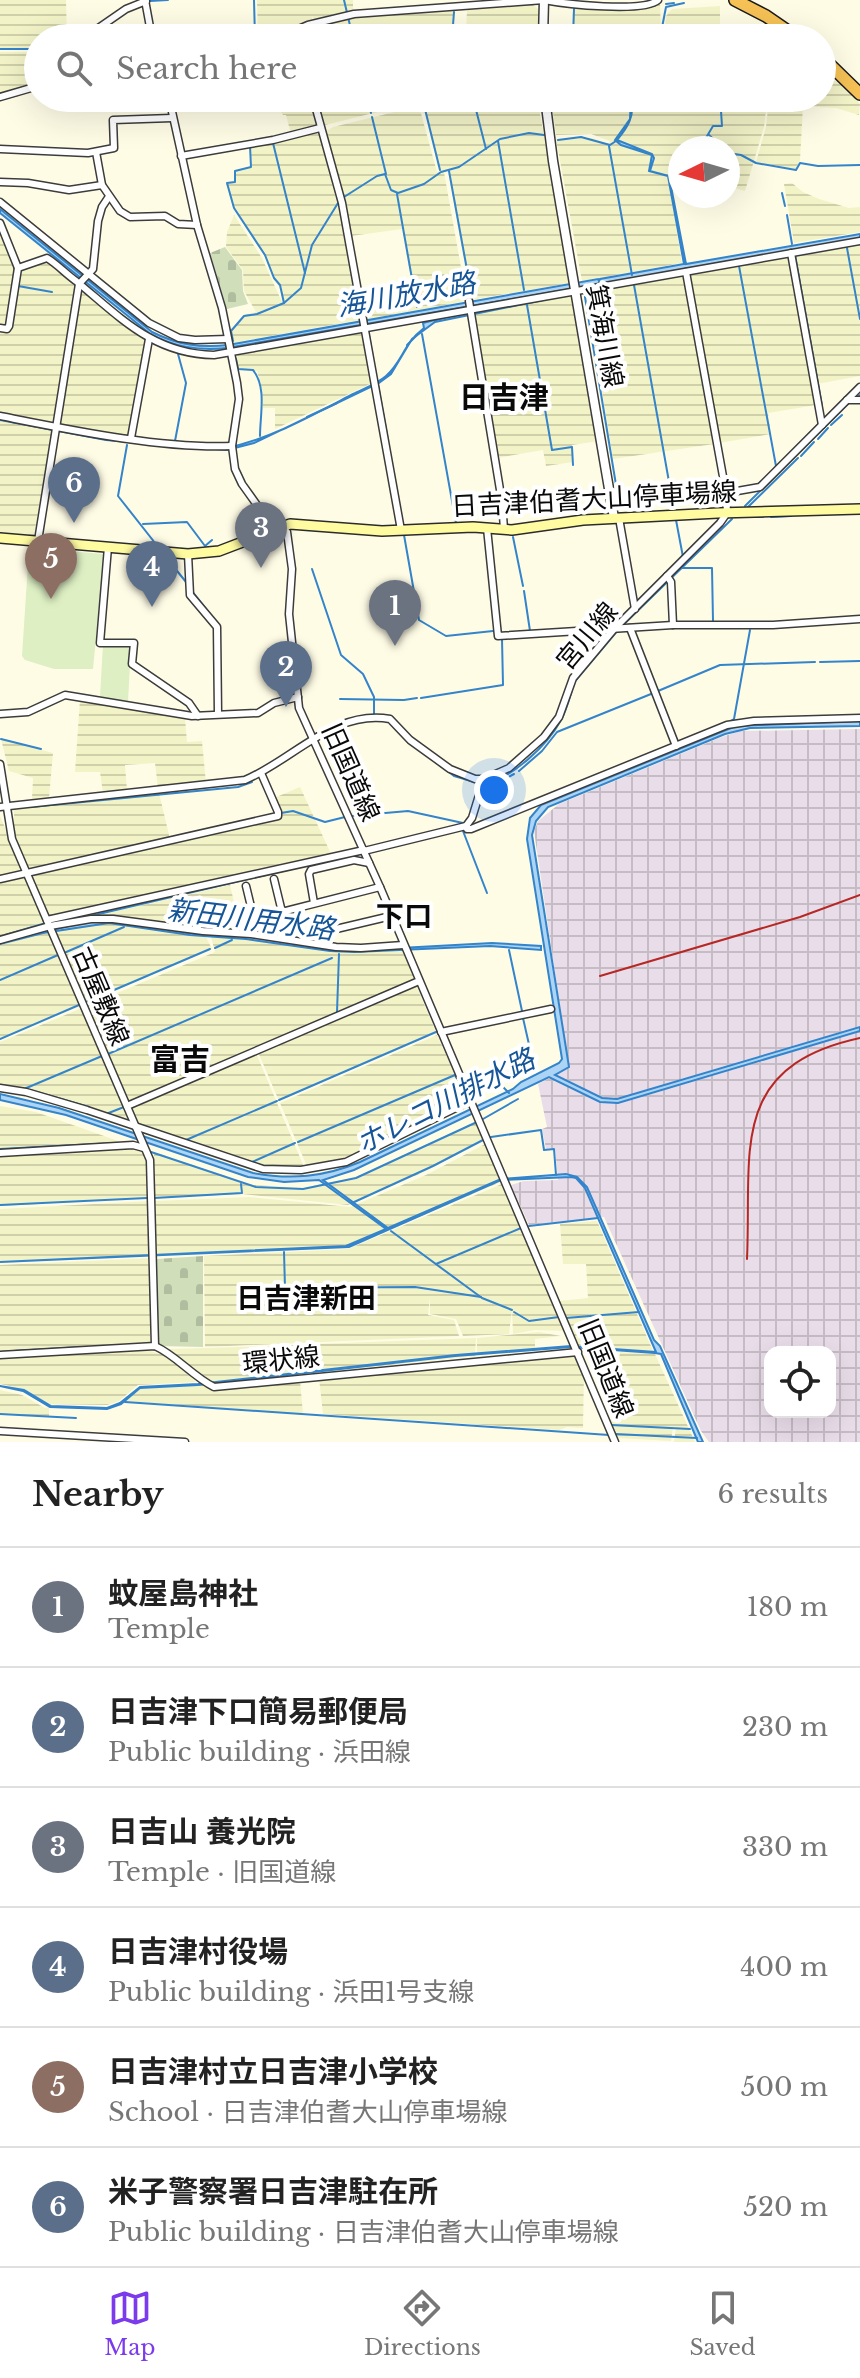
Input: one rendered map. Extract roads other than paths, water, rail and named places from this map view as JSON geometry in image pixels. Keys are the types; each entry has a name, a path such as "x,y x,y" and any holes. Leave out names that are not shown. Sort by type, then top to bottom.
{"highway":[{"path":"738,1 755,5 780,24"},
{"path":"836,71 860,94"}],"main road":[{"name":"日吉津伯耆大山停車場線","path":"0,538 188,554 219,551 290,524 382,531 512,530 616,518 860,509"}],"street":[{"path":"104,24 146,0 150,24"},
{"path":"543,24 544,0"},
{"path":"312,24 354,14 544,0 573,6 646,6 658,0"},
{"path":"0,97 24,90"},
{"path":"171,112 197,225 211,264 230,346 239,399 232,446 235,469 257,505 281,525"},
{"path":"316,112 342,203 401,530"},
{"name":"箕海川線","path":"547,112 616,518"},
{"path":"0,149 96,152 114,148 113,120 172,118"},
{"path":"181,156 273,140 320,128"},
{"path":"96,152 102,185 108,198 120,211 130,217 165,216 178,224 197,225"},
{"path":"0,182 69,190 102,185"},
{"path":"38,541 80,283 93,269 98,221 108,198"},
{"path":"0,202 149,323 164,332 230,346"},
{"path":"0,223 18,268 9,326 7,329 0,328"},
{"path":"18,268 47,258 149,339 192,354 230,346 364,329 469,306 860,241"},
{"path":"791,253 822,425"},
{"path":"686,272 727,513"},
{"path":"469,306 504,529"},
{"path":"131,438 149,339"},
{"path":"726,493 760,487 860,387"},
{"path":"847,400 860,400"},
{"path":"0,416 131,438 232,446"},
{"name":"宮川線","path":"484,779 509,768 544,737 559,717 573,678 614,629 727,513"},
{"path":"616,518 635,609"},
{"name":"旧国道線","path":"281,525 287,532 292,569 289,614 299,708 380,887 615,1442"},
{"path":"487,528 498,636 673,625 773,625 860,619"},
{"path":"108,547 100,643 134,643 132,664 189,703 198,716"},
{"path":"188,554 190,595 217,627 218,714"},
{"path":"667,576 671,582 673,625"},
{"path":"630,628 676,746"},
{"path":"0,714 28,712 61,696 71,695 198,716 258,713 274,703 298,697"},
{"path":"0,940 49,923 466,826 472,818 484,779 475,779 450,769 410,740 390,719 367,717 352,720 315,739 261,773 230,783 3,807"},
{"path":"466,826 471,829 737,723 860,718"},
{"name":"古屋敷線","path":"0,764 3,807 12,839 150,1160 155,1346"},
{"path":"0,879 278,816 261,773"},
{"path":"314,903 311,870 354,860 369,863"},
{"path":"274,879 282,912"},
{"path":"246,886 254,919 380,887"},
{"path":"315,934 391,916"},
{"path":"49,923 113,919 336,947 403,945"},
{"path":"127,1106 419,981"},
{"path":"441,1032 551,1009"},
{"path":"0,1088 42,1096 263,1169 301,1170 346,1162 472,1103"},
{"path":"0,1153 143,1146"},
{"path":"0,1355 155,1346"},
{"name":"環状線","path":"155,1346 169,1352 202,1381 214,1387 578,1352"},
{"path":"0,1431 185,1442"}],"water":[{"path":"632,112 630,121 617,140 652,154 654,158 650,171 668,176 649,171 652,155 615,140"},
{"path":"674,208 686,264 860,234 860,238 601,284 227,348 206,349 177,345 149,333 0,213 0,209 152,332 180,343 199,346 228,345 684,264"},
{"path":"602,288 435,322 414,338 424,328 423,323 466,312"},
{"path":"410,343 391,374 379,383 321,411 382,379"},
{"path":"0,420 107,438 226,448 281,430 254,443 227,450 106,440"},
{"path":"860,721 860,726 750,728 725,734 548,807 536,821 532,835 569,1067 555,1075 602,1098 617,1099 860,1027 860,1031 618,1103 600,1102 549,1077 354,1170 323,1180 388,1228 501,1179 566,1174 577,1177 587,1187 703,1442 698,1442 661,1354 655,1353 571,1347 455,1356 198,1385 140,1388 121,1404 107,1409 50,1407 23,1391 0,1386 24,1390 51,1406 107,1408 120,1403 140,1387 198,1384 456,1355 571,1346 656,1352 585,1188 571,1177 501,1180 349,1247 0,1262 346,1246 386,1229 319,1180 284,1182 248,1177 66,1115 0,1100 0,1094 59,1108 253,1173 307,1176 360,1162 513,1089 562,1059 527,839 530,818 541,805 736,726"},
{"path":"360,853 5,936 46,923"},
{"path":"94,920 286,942 400,948 492,943 541,946 541,950 490,946 330,951 109,923 43,933 0,944 0,942"}],"waterway":[{"path":"150,1 168,0"},
{"path":"254,0 255,24"},
{"path":"344,0 350,24"},
{"path":"666,4 674,3"},
{"path":"663,24 666,7 684,3"},
{"path":"573,24 574,9"},
{"path":"453,24 454,12"},
{"path":"109,24 119,17"},
{"path":"0,49 24,49"},
{"path":"0,100 18,95"},
{"path":"426,112 440,170"},
{"path":"477,112 486,149"},
{"path":"707,136 713,126 722,126 721,112"},
{"path":"372,117 386,174"},
{"path":"344,197 385,174 391,190 398,193 424,184 441,172 459,167 500,139 529,133 544,135"},
{"path":"558,140 581,137 610,145 616,141"},
{"path":"498,141 524,290"},
{"path":"273,143 305,273"},
{"path":"250,146 251,167 235,171 235,182 227,183 234,208 265,255 280,285 284,303"},
{"path":"609,146 632,275"},
{"path":"740,155 756,163 796,170 800,163 860,165"},
{"name":"海川放水路","path":"449,171 472,297"},
{"path":"782,193 785,206"},
{"name":"海川放水路","path":"397,194 417,307"},
{"path":"233,341 231,331 244,316 284,303 301,288 312,245 338,203"},
{"path":"787,215 792,244"},
{"path":"847,248 860,319"},
{"path":"795,255 822,406"},
{"path":"739,266 776,466"},
{"path":"634,285 674,510"},
{"path":"18,286 52,292"},
{"path":"585,297 619,503"},
{"path":"527,305 552,450 572,447 573,465"},
{"path":"422,334 456,523"},
{"path":"369,335 373,359"},
{"path":"407,345 417,335"},
{"path":"175,441 186,383 178,354"},
{"path":"236,359 238,369 253,370 260,385 260,436"},
{"path":"378,385 388,441"},
{"path":"307,417 337,403"},
{"path":"745,506 848,404"},
{"path":"831,425 842,415"},
{"path":"818,439 828,428"},
{"path":"801,456 814,442"},
{"path":"127,445 118,496 159,548"},
{"path":"748,507 798,458"},
{"path":"771,517 791,516"},
{"path":"756,517 763,517"},
{"path":"622,626 732,519"},
{"path":"676,520 683,557"},
{"path":"143,524 187,522 205,546 212,540"},
{"path":"404,535 419,620 446,636 493,631"},
{"path":"513,537 523,586"},
{"path":"165,556 186,582"},
{"path":"681,568 712,568 713,621"},
{"path":"312,569 341,655 363,674 374,697 374,716"},
{"path":"192,591 215,620"},
{"path":"524,591 530,631"},
{"path":"576,680 618,630"},
{"path":"727,723 734,719 750,630"},
{"path":"421,698 503,685 502,639"},
{"path":"820,662 860,661"},
{"path":"658,691 720,665 815,662"},
{"path":"485,784 518,768 538,750 561,720 572,690"},
{"path":"519,771 542,751 557,732 651,694"},
{"path":"404,700 417,698"},
{"path":"340,699 403,700"},
{"path":"202,713 215,712"},
{"path":"265,773 324,736"},
{"path":"1,739 41,749"},
{"path":"441,766 454,776 478,783"},
{"path":"490,787 514,774"},
{"path":"31,807 238,787 252,782"},
{"path":"281,813 293,811 325,822 345,817"},
{"path":"351,816 408,811 463,823"},
{"path":"463,831 487,893"},
{"path":"64,953 124,927"},
{"name":"新田川用水路","path":"215,948 232,940"},
{"path":"86,1002 210,949"},
{"path":"509,950 522,1011"},
{"name":"新田川用水路","path":"337,1012 339,954"},
{"path":"0,980 58,955"},
{"name":"新田川用水路","path":"108,1054 332,958"},
{"path":"0,1039 79,1005"},
{"name":"ホレコ川排水路","path":"523,1018 535,1071"},
{"path":"279,1100 436,1032"},
{"path":"24,1089 102,1056"},
{"name":"ホレコ川排水路","path":"298,1142 455,1075 464,1092"},
{"name":"ホレコ川排水路","path":"470,1090 503,1087 509,1093"},
{"path":"30,1090 89,1107"},
{"path":"483,1119 518,1099"},
{"path":"186,1140 277,1101"},
{"path":"106,1114 124,1107"},
{"name":"ホレコ川排水路","path":"148,1151 256,1187 303,1189 356,1178 477,1122"},
{"path":"491,1137 541,1130 544,1150 554,1149 556,1175"},
{"path":"352,1203 483,1140"},
{"path":"0,1149 115,1143"},
{"path":"252,1162 295,1143"},
{"path":"154,1198 242,1193 241,1184"},
{"path":"0,1205 147,1198"},
{"path":"529,1226 598,1218"},
{"path":"436,1264 521,1228"},
{"path":"391,1231 482,1298 512,1310"},
{"path":"284,1252 285,1288 415,1287 481,1297"},
{"path":"514,1312 529,1321 559,1317"},
{"path":"566,1318 639,1312"},
{"path":"30,1350 82,1347"},
{"path":"0,1352 26,1350"},
{"path":"125,1402 609,1435"},
{"path":"0,1414 76,1418"},
{"path":"611,1425 690,1429"},
{"path":"615,1434 697,1438"}],"railway":[{"path":"600,976 800,917 860,895"},
{"path":"747,1259 750,1150 756,1119 767,1092 787,1070 817,1051 860,1038"}],"place":[{"name":"米子警察署日吉津駐在所","path":"74,523"},
{"name":"日吉山 養光院","path":"261,568"},
{"name":"日吉津村立日吉津小学校","path":"51,599"},
{"name":"日吉津村役場","path":"152,607"},
{"name":"蚊屋島神社","path":"395,646"},
{"name":"日吉津下口簡易郵便局","path":"286,707"}],"district":[{"name":"日吉津","path":"504,398"},
{"name":"下口","path":"404,916"},
{"name":"富吉","path":"180,1060"},
{"name":"日吉津新田","path":"306,1298"}]}
